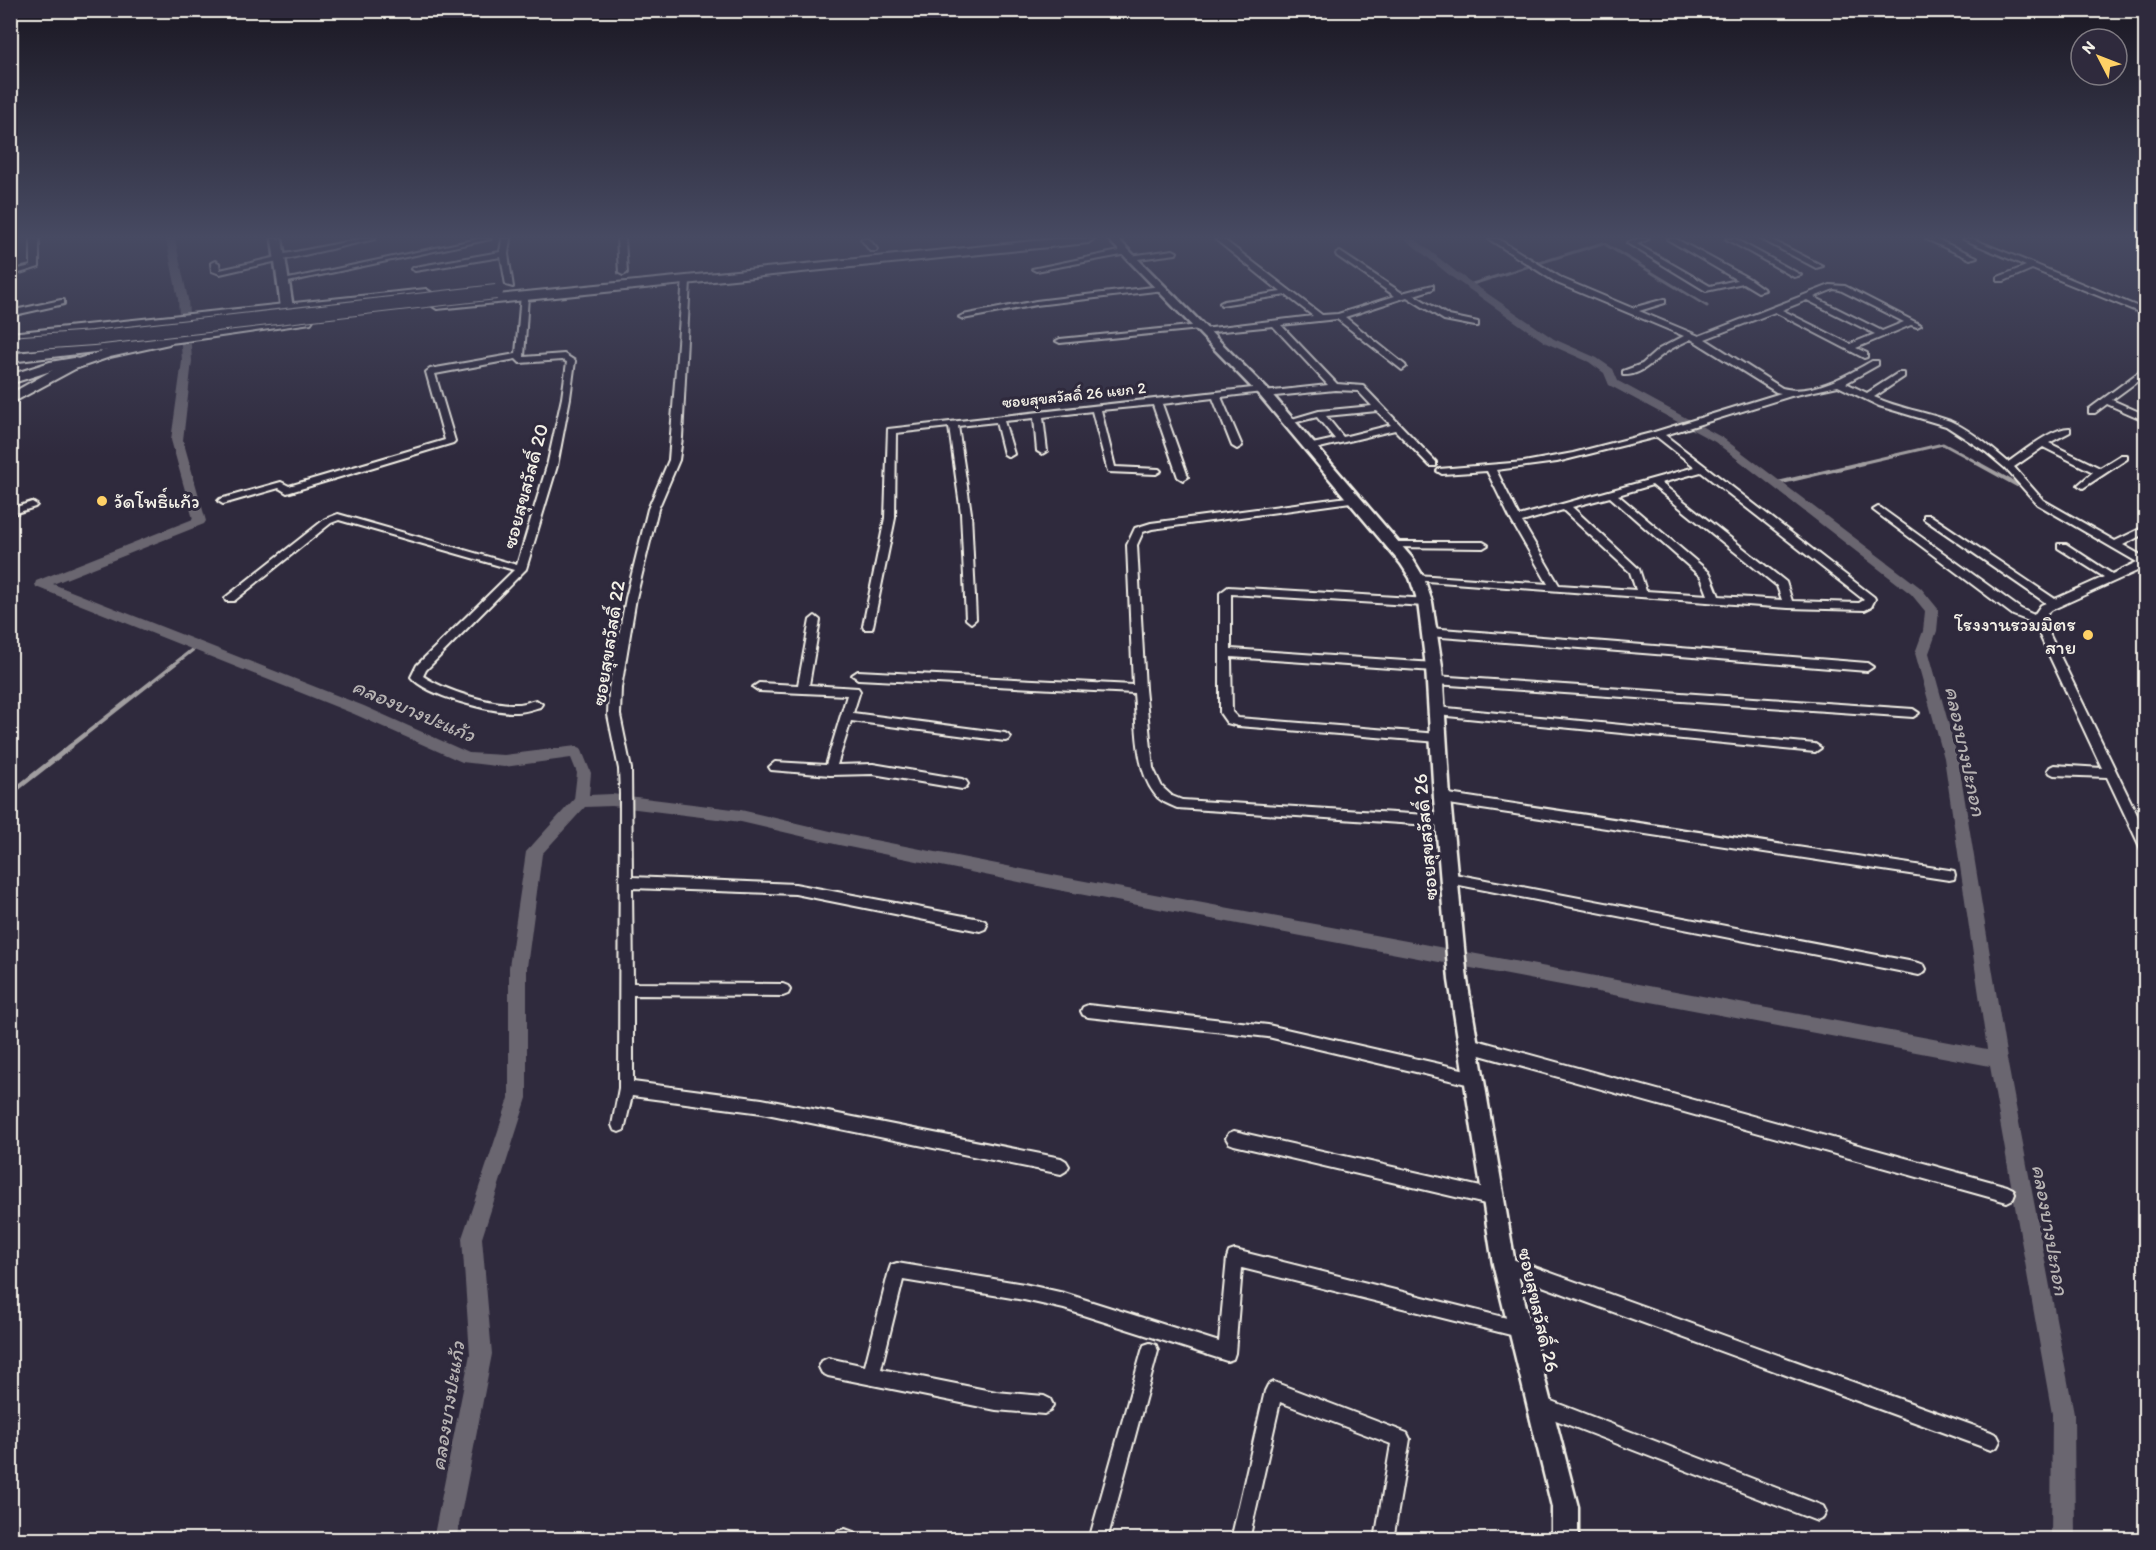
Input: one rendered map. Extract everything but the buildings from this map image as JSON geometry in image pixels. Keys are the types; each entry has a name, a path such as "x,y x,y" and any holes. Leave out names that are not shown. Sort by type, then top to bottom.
{"main road":[{"path":"10,337 260,311"},
{"path":"10,344 93,338 327,311"},
{"path":"10,357 179,338 377,311"},
{"path":"51,353 43,348 43,344 59,333"},
{"path":"10,344 37,335"},
{"path":"11,382 55,365 85,361 179,338"},
{"path":"10,400 50,376 85,361"}],"street":[{"path":"223,501 281,485 287,490 450,441 429,372 520,356 523,311"},
{"name":"ซอยสุขสวัสดิ์ 22","path":"619,1125 626,1088 628,989 625,777 614,715 615,688 631,598 653,509 674,460 684,311"},
{"path":"963,317 993,311"},
{"name":"ซอยสุขสวัสดิ์ 26","path":"1184,311 1289,421 1394,545 1418,578 1425,602 1435,673 1442,798 1458,980 1504,1264 1565,1507 1565,1539"},
{"path":"1311,311 1320,318"},
{"path":"1060,340 1276,324 1351,311"},
{"path":"1432,311 1456,322 1475,324"},
{"path":"1632,311 1695,338 1770,386 1790,393"},
{"path":"1626,373 1645,366 1653,356 1695,338 1773,311"},
{"path":"1780,311 1864,355"},
{"path":"1836,311 1882,334"},
{"path":"1850,347 1914,323 1890,311"},
{"path":"1339,315 1402,367"},
{"path":"1276,324 1335,387"},
{"name":"ซอยสุขสวัสดิ์ 20","path":"520,356 520,360 523,361 564,357 571,361 552,466 521,569 421,668 417,677 425,685 485,703 517,708 536,704"},
{"path":"1442,471 1490,468 1572,456 1683,427 1790,393 1839,383 1875,363"},
{"path":"2092,411 2145,371"},
{"path":"1867,397 1902,375"},
{"path":"1839,383 1867,397 1949,424 1989,450 2008,466 2040,502 2145,563"},
{"name":"ซอยสุขสวัสดิ์ 26 แยก 2","path":"868,626 890,518 891,431 1216,395 1335,387 1360,388 1433,464"},
{"path":"1216,395 1237,446"},
{"path":"2106,401 2145,418"},
{"path":"1157,402 1183,477"},
{"path":"1096,408 1110,469 1117,472 1156,471"},
{"path":"1289,421 1319,414 1380,408"},
{"path":"1038,414 1042,451"},
{"path":"1319,414 1341,440"},
{"path":"999,418 1009,454"},
{"path":"953,423 966,513 971,619"},
{"path":"1311,447 1395,427"},
{"path":"2008,466 2067,430"},
{"path":"1418,578 1788,604 1861,607 1867,604 1870,599 1657,433"},
{"path":"2043,444 2100,472"},
{"path":"2083,485 2124,457"},
{"path":"1490,468 1516,520 1556,588"},
{"path":"1516,520 1703,468"},
{"path":"1655,483 1782,584 1788,604"},
{"path":"1612,494 1706,575 1715,599"},
{"path":"1355,499 1151,526 1139,530 1132,545 1147,768 1158,790 1168,799 1181,805 1444,821"},
{"path":"10,512 32,505"},
{"path":"1566,507 1635,571 1642,594"},
{"path":"1878,510 2017,612 2038,621"},
{"path":"230,599 328,521 338,517 521,569"},
{"path":"1927,517 2055,604"},
{"path":"2115,545 2145,529"},
{"path":"1394,545 1483,545"},
{"path":"2062,546 2112,578"},
{"path":"2145,563 2045,608 2038,621 2145,847"},
{"path":"1425,602 1230,589 1225,593 1226,713 1238,722 1439,738"},
{"path":"803,688 815,620"},
{"path":"1429,632 1867,667"},
{"path":"1227,653 1435,673 1913,713"},
{"path":"858,675 1140,689"},
{"path":"759,687 854,692 830,770"},
{"path":"1437,711 1815,748"},
{"path":"847,716 1005,737"},
{"path":"775,766 830,770 873,769 962,784"},
{"path":"2054,770 2110,773"},
{"path":"1442,798 1948,875"},
{"path":"1449,878 1919,969"},
{"path":"627,882 795,889 980,925"},
{"path":"628,989 783,990"},
{"path":"1088,1011 1268,1031 1475,1079"},
{"path":"1469,1045 2007,1194"},
{"path":"626,1088 762,1106 1061,1166"},
{"path":"1234,1138 1494,1198"},
{"path":"871,1375 897,1271 1064,1301 1227,1353 1235,1258 1519,1329"},
{"path":"1504,1264 1991,1440"},
{"path":"1098,1539 1150,1351"},
{"path":"828,1367 996,1401 1044,1405"},
{"path":"1240,1539 1275,1391 1401,1439 1384,1539"},
{"path":"1541,1406 1817,1512"}],"waterway":[{"name":"คลองบางปะแก้ว","path":"184,311 187,361 177,440 200,521 41,584 359,710 467,758 504,761 576,752 584,773 581,801"},
{"name":"คลองบางปะกอก","path":"1507,311 1550,341 1593,360 1609,371 1613,383 1719,440 1916,591 1932,610 1930,631 1922,653 1951,758 1998,1059"},
{"path":"1857,464 1943,444 1980,464"},
{"path":"1778,483 1863,463"},
{"path":"1977,463 2017,485"},
{"path":"69,747 196,647"},
{"path":"10,794 71,746"},
{"path":"581,801 612,800 741,816 839,839 1058,883 1998,1059"},
{"name":"คลองบางปะแก้ว","path":"444,1540 481,1354 472,1238 518,1098 518,967 534,852 581,801"},
{"name":"คลองบางปะกอก","path":"1998,1059 2063,1414 2063,1540"}],"place":[{"name":"วัดโพธิ์แก้ว","path":"102,501"},
{"name":"โรงงานรวมมิตร สาย","path":"2088,635"}]}
